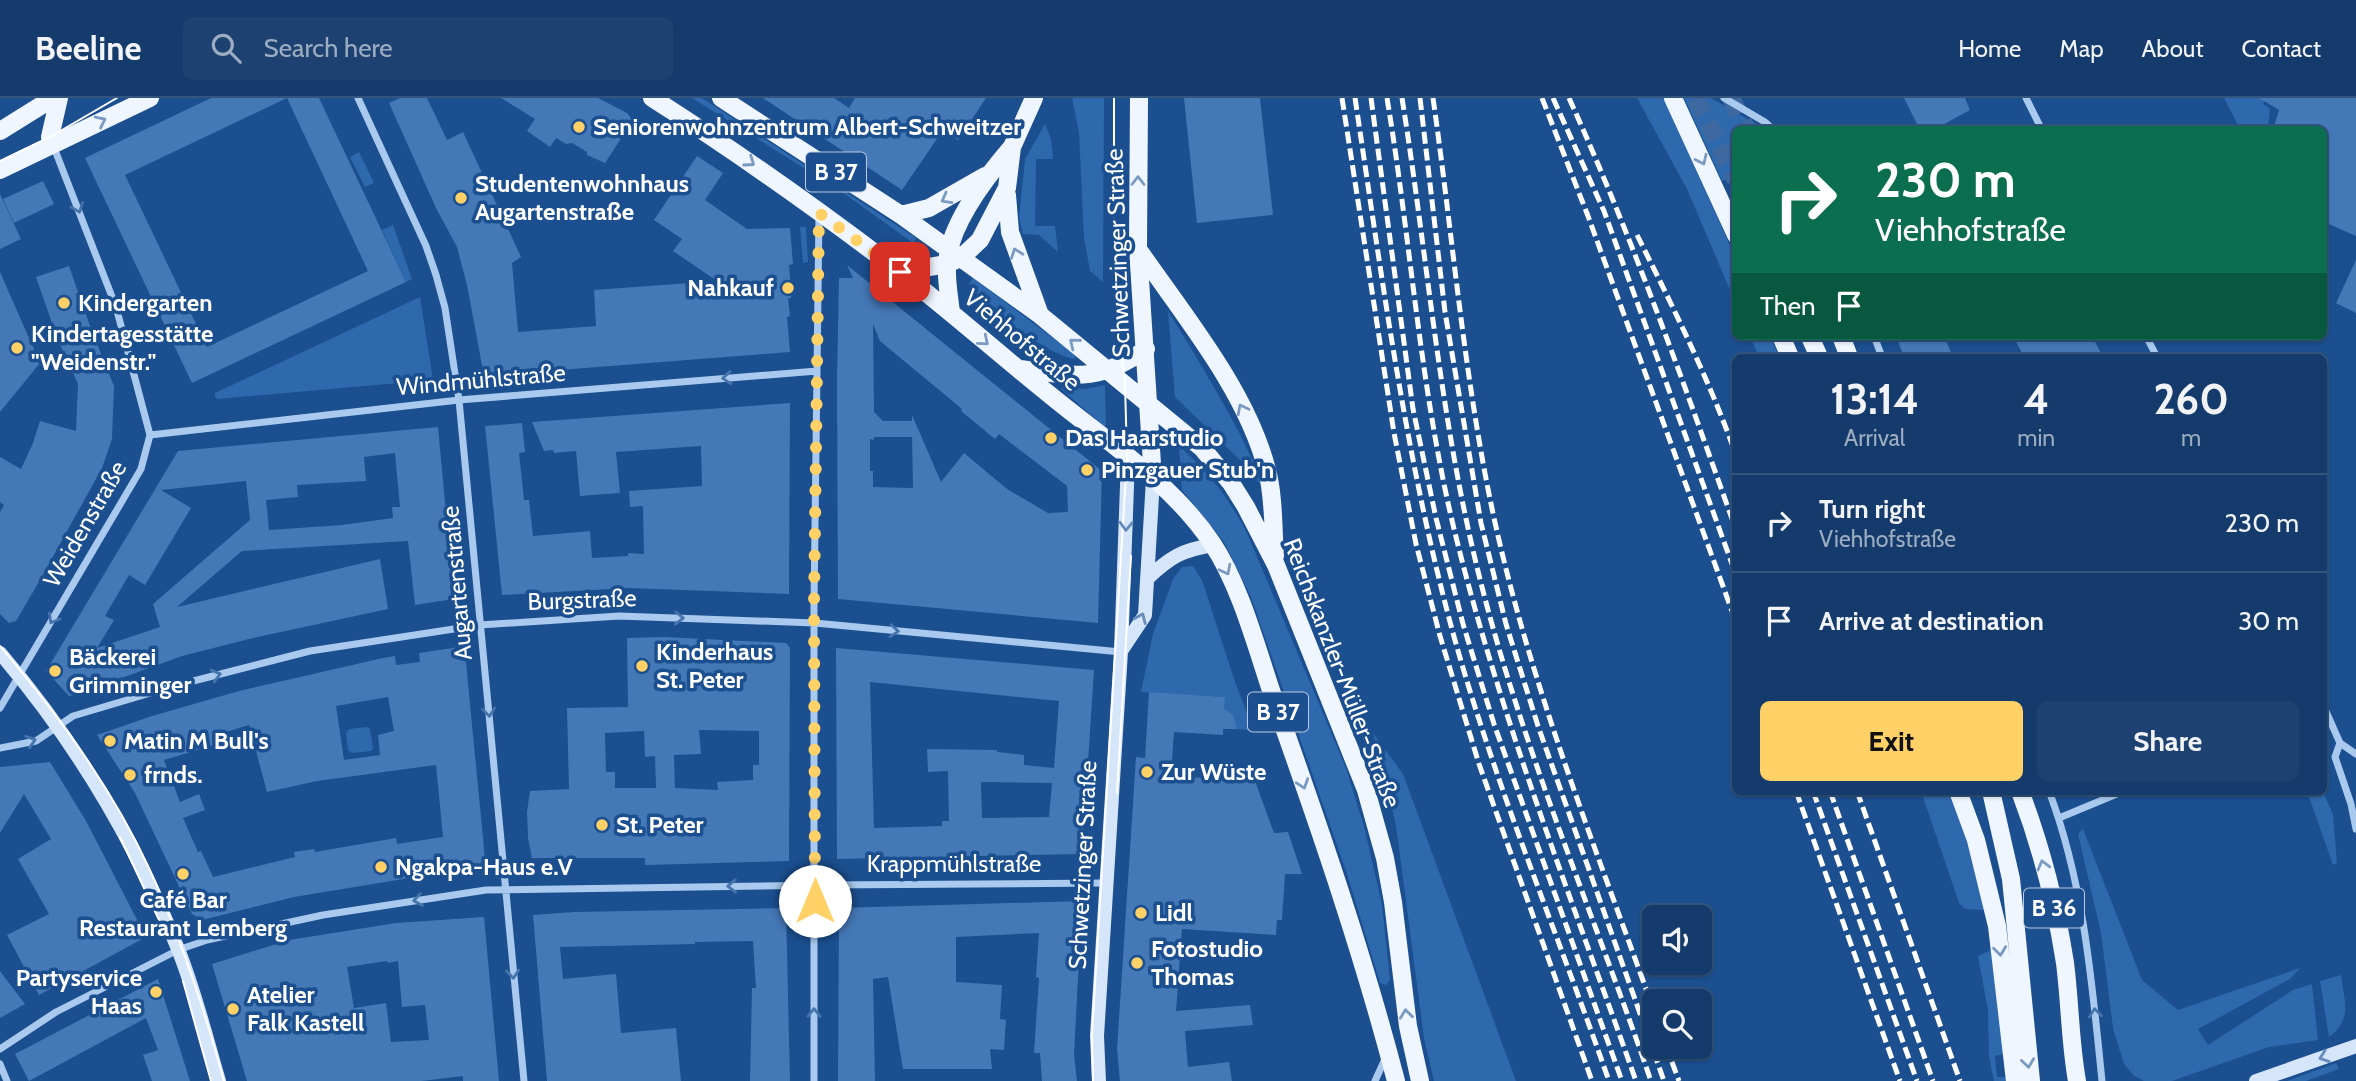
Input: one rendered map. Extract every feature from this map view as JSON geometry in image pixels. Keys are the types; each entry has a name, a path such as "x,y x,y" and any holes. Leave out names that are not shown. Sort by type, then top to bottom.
{"main road":[{"path":"0,131 53,98"},
{"path":"52,145 50,137 59,98"},
{"path":"0,170 150,98"},
{"name":"Viehhofstraße","path":"652,98 725,144 900,272 1153,479"},
{"name":"Viehhofstraße","path":"721,98 901,215 953,256 1040,315 1150,406"},
{"path":"1034,98 1012,148 1007,188 1007,219 1040,315"},
{"name":"Schwetzinger Straße","path":"1139,98 1138,249 1153,479"},
{"path":"1674,98 1732,226"},
{"path":"951,312 953,256 963,218 988,174 1012,148"},
{"path":"901,215 929,208 988,174"},
{"path":"900,272 953,256 980,240 1007,188"},
{"path":"1138,249 1221,370 1257,439 1268,472 1276,565"},
{"path":"1018,369 1078,376 1108,371 1123,365 1146,349"},
{"name":"Reichskanzler-Müller-Straße","path":"1150,406 1202,449 1246,507 1276,565 1350,747 1375,823 1393,902 1408,1026 1420,1081"},
{"name":"B 37","path":"1153,479 1189,514 1213,545 1234,585 1321,832 1396,1081"},
{"path":"1959,795 1976,840 1997,926 2015,1081"},
{"name":"B 36","path":"1992,795 2011,879 2031,1081"},
{"name":"B 36","path":"2021,795 2056,914 2065,964 2078,1079"}],"street":[{"name":"Augartenstraße","path":"358,98 426,246 445,308 459,400 524,1081"},
{"path":"1724,98 1770,126"},
{"path":"2026,98 2040,126"},
{"name":"Weidenstraße","path":"0,708 141,469 150,435 116,307 52,145"},
{"path":"814,1081 819,213"},
{"name":"Windmühlstraße","path":"150,435 459,400 817,370"},
{"name":"Schwetzinger Straße","path":"1099,1081 1097,1036 1121,652 1128,458"},
{"name":"Schwetzinger Straße","path":"1121,652 1144,615 1153,479"},
{"path":"1147,579 1168,559 1187,549 1213,545"},
{"name":"Burgstraße","path":"0,748 36,741 72,716 310,651 480,625 619,616 815,623 1121,652"},
{"path":"0,653 58,726 113,813 141,867 178,950 219,1081"},
{"path":"2327,714 2340,743 2356,754"},
{"path":"2340,743 2335,757 2351,804 2356,829"},
{"path":"2050,795 2059,818 2088,950 2102,1081"},
{"path":"2059,818 2114,795"},
{"name":"Krappmühlstraße","path":"0,1049 56,1013 178,950 206,940 323,915 486,890 1106,883"},
{"path":"2256,1081 2356,1046"},
{"path":"1376,1081 1388,1052"},
{"path":"0,1064 7,1081"}],"shaded area":[{"path":"692,98 702,98 916,238 913,243 842,192"},
{"path":"1072,98 1104,98 1103,282 1090,271 1084,238 1079,133"},
{"path":"1637,98 1664,98 1732,250 1732,295 1687,189"},
{"path":"1684,98 1711,98 1760,126 1732,126 1732,177 1722,181"},
{"path":"2224,98 2266,98 2263,104 2270,109 2268,126 2238,126"},
{"path":"1045,124 1051,139 1053,159 1036,159 1035,226 1055,226 1058,252 1039,235 1023,234 1019,218 1025,159"},
{"path":"359,152 374,183 365,187 350,157"},
{"path":"393,225 412,279 406,282 382,230"},
{"path":"800,227 806,227 808,262 803,263"},
{"path":"973,278 1073,353 1076,358 1047,348 1016,328 977,294 969,284"},
{"path":"420,297 433,380 217,399 215,396 215,393"},
{"path":"1168,311 1230,415 1262,481 1261,485 1247,467 1175,397"},
{"path":"1752,340 1772,340 1778,354 1758,354"},
{"path":"1105,385 1104,426 1061,389 1085,389"},
{"path":"1179,446 1218,486 1247,533 1346,768 1365,830 1382,905 1390,980 1386,985 1380,983 1348,877 1251,597 1224,542 1182,490"},
{"path":"1193,566 1202,580 1254,731 1237,729 1233,714 1224,709 1224,697 1141,692 1153,634 1173,579 1182,567"},
{"path":"349,729 370,729 373,749 352,753 348,750 346,733"},
{"path":"1373,733 1403,774 1516,1081 1434,1081 1424,1038 1396,825"},
{"path":"1922,795 1951,795 1978,871 1985,910 1965,909 1959,903"},
{"path":"2308,795 2325,795 2333,815 2337,863 2333,865"},
{"path":"2083,829 2142,980 2178,1010 2300,968 2290,979 2198,1029 2208,1045 2293,990 2312,984 2318,1040 2269,1047 2172,1081 2144,1081 2134,1076 2124,1064 2113,1028 2101,933 2078,834"},
{"path":"1995,948 2004,1054 1995,1056 1997,1077 2008,1077 2009,1081 1994,1081 1989,1057 1988,1010 1978,956"},
{"path":"2341,975 2345,1001 2344,1017 2337,1030 2329,1037 2320,981"},
{"path":"2336,1063 2339,1069 2306,1081 2287,1081"}],"building":[{"path":"211,98 287,98 319,98 406,282 192,383 85,158","holes":["287,98 368,271 207,347 125,175"]},
{"path":"400,98 427,98 447,140 463,132 521,257 512,263 518,332 596,326 594,290 717,281 673,251 682,239 654,220 697,156 723,173 705,200 747,229 790,228 793,264 789,265 791,298 788,298 790,316 787,317 790,352 484,376 457,247 436,208 389,103"},
{"name":"Seniorenwohnzentrum Albert-Schweitzer","path":"501,98 598,98 627,113 633,120 605,163 587,155 587,152 572,143 566,144 556,138 550,147 527,131 535,119"},
{"path":"763,98 834,98 849,108 855,98 986,98 958,140 943,130 902,190"},
{"path":"1184,98 1260,98 1273,215 1197,223"},
{"path":"1904,98 1965,98 1970,110 1940,126 1918,126"},
{"path":"2259,98 2356,98 2356,236 2327,223 2327,126 2274,126 2279,110"},
{"path":"43,181 54,204 14,223 3,199"},
{"path":"0,194 21,239 0,249"},
{"path":"2356,260 2356,313 2336,303"},
{"path":"847,265 1102,471 1098,623 838,599 839,278 853,278","holes":["873,324 880,341 962,409 961,411 995,439 999,434 1067,486 1068,512 1048,513 1007,489 964,453 941,482 912,415 912,421 883,421 874,412","874,437 912,437 913,488 873,487 870,439 874,440"]},
{"path":"69,266 114,386 112,439 102,468 40,580 16,621 9,623 0,614 0,512 4,505 0,502 0,457 21,469 40,421 76,431 78,384 58,340 36,277"},
{"name":"Kindertagesstätte \"Weidenstr.\"","path":"0,272 40,363 0,412"},
{"path":"1898,340 1946,340 1952,354 1903,354"},
{"path":"2015,340 2094,340 2101,354 2022,354"},
{"path":"790,403 789,594 629,588 502,595 485,426 522,423 525,452 519,453 524,500 529,500 533,536 590,531 592,558 628,556 628,553 644,554 643,506 630,507 629,491 702,486 701,446 616,452 620,493 580,496 576,451 544,451 532,422"},
{"path":"438,427 454,599 415,605 408,541 242,551 177,607 380,559 388,609 182,656 69,696 46,671 178,451","holes":["395,453 400,507 392,507 393,518 269,530 266,500 298,497 297,485 366,481 364,457","246,481 250,520 153,604 160,627 97,648 114,620 105,616 129,575 145,585 191,508 161,490"]},
{"path":"664,637 786,643 790,648 789,861 645,865 645,858 532,858 527,812 530,791 569,789 567,708 628,707 627,638","holes":["699,730 759,731 759,765 753,765 753,780 717,782 718,790 675,788 674,755 701,754","644,731 645,757 655,756 656,788 615,788 615,772 606,772 605,733"]},
{"path":"459,647 465,652 486,869 440,873 294,897 202,920 192,914 135,793 97,735 239,691 383,658 395,656 396,665 420,662 419,653","holes":["388,697 394,731 378,735 380,755 344,760 336,706","249,725 267,792 317,781 436,765 443,837 397,844 396,838 315,852 314,849 294,852 295,857 213,877 183,818 205,810 199,794 180,802 164,760 214,745 213,736"]},
{"path":"836,648 1094,670 1082,854 837,859","holes":["870,682 1059,701 1054,768 1024,765 1024,755 997,750 927,749 928,772 948,771 949,821 942,821 942,826 874,828","981,782 1052,783 1049,817 982,818"]},
{"path":"1149,692 1225,697 1224,709 1233,714 1237,729 1223,729 1223,735 1174,732 1171,776 1255,781 1274,833 1288,832 1302,874 1285,874 1282,920 1277,920 1276,935 1182,929 1176,1011 1250,1005 1253,1025 1185,1031 1188,1067 1229,1062 1232,1081 1120,1081 1117,1049 1136,757 1145,758"},
{"path":"50,762 86,821 146,937 39,995 7,935 49,914 18,859 51,839 24,794 0,833 0,767"},
{"path":"1082,901 1074,1055 1077,1081 1042,1081 1040,1053 1034,1053 1039,933 956,937 956,982 1002,985 1000,1019 1006,1020 1004,1050 990,1049 992,1069 903,1069 888,977 873,979 875,1081 838,1081 839,908"},
{"path":"786,908 790,1081 750,1081 752,988 756,988 753,941 560,947 563,979 616,974 621,1033 676,1028 681,1081 547,1081 533,915"},
{"path":"484,917 499,1081 463,1081 463,1076 422,1081 247,1081 212,964 289,940 396,923","holes":["398,961 402,1007 425,1005 429,1040 391,1042 386,1003 354,1008 347,967"]},
{"path":"0,971 25,1004 0,1018"},
{"path":"158,979 190,1081 152,1081 143,1055 158,1050 146,1018 29,1081 15,1054"}],"tunnel":[{"path":"1696,98 1732,172"},
{"path":"1731,98 1745,126"}],"tram line":[{"path":"0,161 50,137 117,98"},
{"path":"1093,1081 1092,1034 1127,457 1125,384 1114,265 1114,98"},
{"path":"1117,793 1131,556"},
{"path":"0,646 82,751 133,836 160,892 181,945 224,1081"},
{"path":"120,837 160,922"},
{"path":"183,981 211,1081"}],"railway":[{"path":"1342,98 1394,433 1416,544 1440,636 1479,764 1592,1081"},
{"path":"1355,98 1408,434 1453,633 1507,802 1609,1081"},
{"path":"1371,98 1413,409 1436,518 1463,624 1494,724 1622,1081"},
{"path":"1387,98 1424,370 1455,533 1473,603 1516,741 1636,1081"},
{"path":"1402,98 1448,421 1468,528 1485,599 1527,738 1651,1081"},
{"path":"1420,98 1445,312 1481,523 1506,624 1538,726 1664,1081"},
{"path":"1433,98 1475,413 1494,518 1509,581 1526,644 1566,767 1646,989"},
{"path":"1542,98 1588,216 1732,611"},
{"path":"1553,98 1604,211 1732,564"},
{"path":"1569,98 1636,258 1732,519"},
{"path":"1637,235 1702,371 1732,445"},
{"path":"1797,795 1900,1081"},
{"path":"1814,795 1917,1081"},
{"path":"1831,795 1933,1081"},
{"path":"1858,795 1960,1081"},
{"path":"1671,1059 1679,1081"}],"place":[{"name":"Seniorenwohnzentrum Albert-Schweitzer","path":"579,127"},
{"name":"Studentenwohnhaus Augartenstraße","path":"461,198"},
{"name":"Nahkauf","path":"788,288"},
{"name":"Kindergarten","path":"64,303"},
{"name":"Kindertagesstätte \"Weidenstr.\"","path":"17,348"},
{"name":"Das Haarstudio","path":"1051,438"},
{"name":"Pinzgauer Stub'n","path":"1087,470"},
{"name":"Kinderhaus St. Peter","path":"642,666"},
{"name":"Bäckerei Grimminger","path":"55,671"},
{"name":"Matin M Bull's","path":"110,741"},
{"name":"Zur Wüste","path":"1147,772"},
{"name":"frnds.","path":"130,775"},
{"name":"St. Peter","path":"602,825"},
{"name":"Ngakpa-Haus e.V","path":"381,867"},
{"name":"Café Bar Restaurant Lemberg","path":"183,874"},
{"name":"Lidl","path":"1141,913"},
{"name":"Fotostudio Thomas","path":"1137,963"},
{"name":"Partyservice Haas","path":"156,992"},
{"name":"Atelier Falk Kastell","path":"233,1009"}],"route":[{"path":"815,901 814,605 819,213 900,272"}]}
